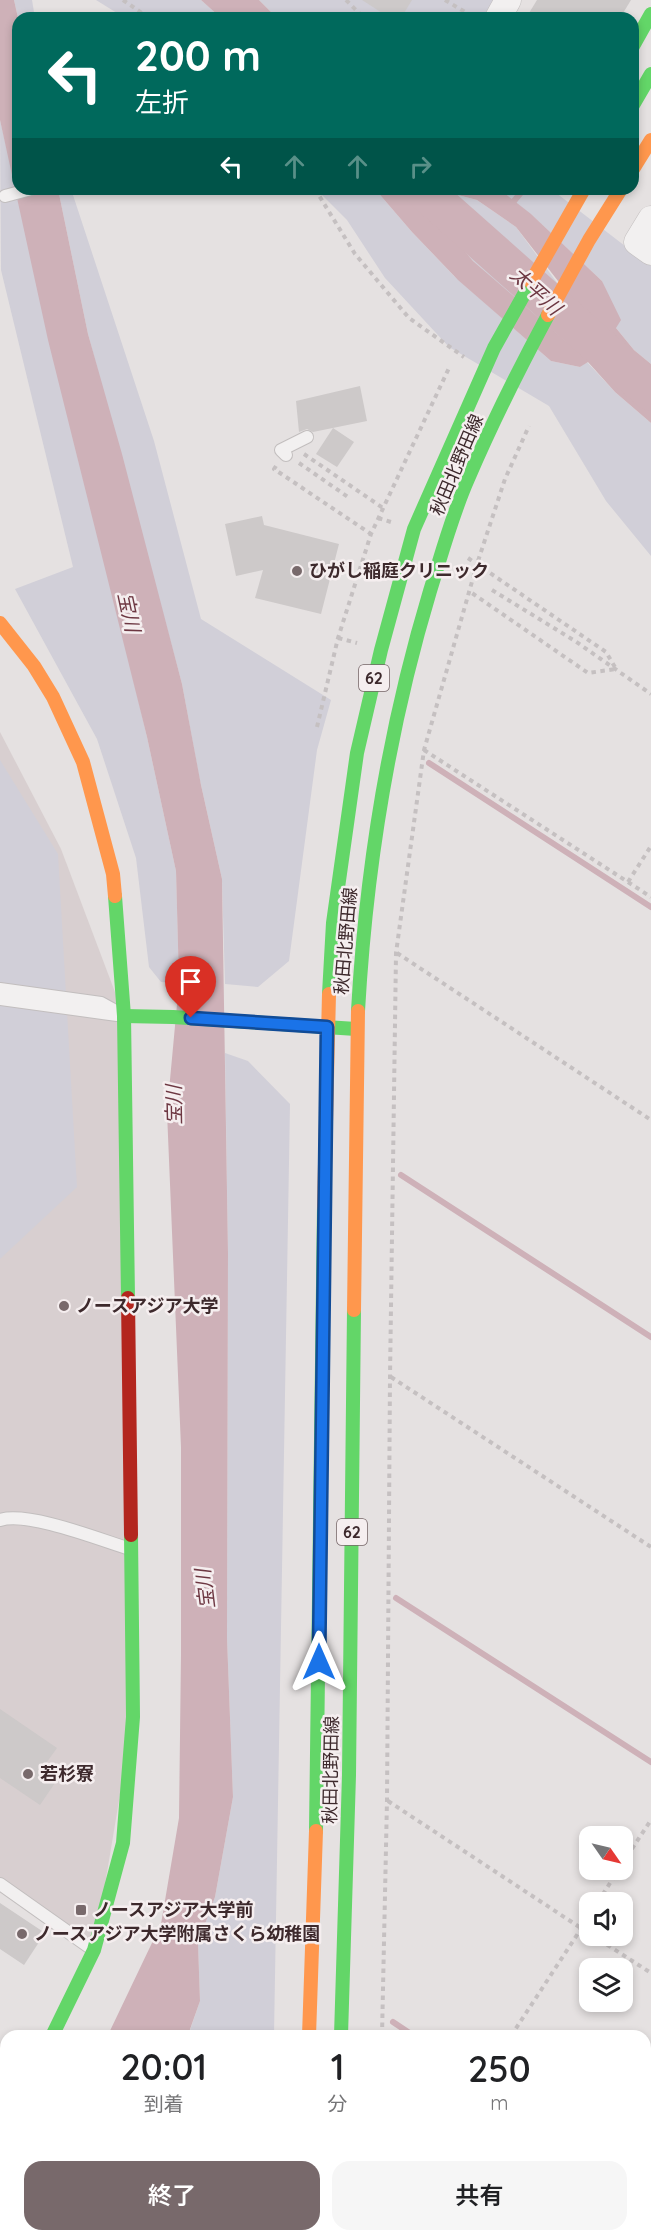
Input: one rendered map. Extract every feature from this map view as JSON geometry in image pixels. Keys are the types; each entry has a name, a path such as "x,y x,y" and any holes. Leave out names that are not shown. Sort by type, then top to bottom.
{"main road":[{"path":"639,35 651,14"},
{"path":"639,95 651,74"},
{"path":"639,159 651,140"},
{"name":"秋田北野田線","path":"309,2030 318,1756 327,1027 333,923 354,776 381,650 414,529 494,348 581,195"},
{"name":"秋田北野田線","path":"341,2030 349,1775 357,1029 362,938 385,776 411,655 445,542 467,480 519,369 617,195"},
{"path":"0,623 34,666 54,697 83,762 113,874 124,1016 133,1717 123,1844 94,1950 55,2030"},
{"path":"124,1016 357,1029"}],"street":[{"path":"644,247 651,219"}],"lane":[{"path":"5,196 12,194"},
{"path":"286,455 281,450 307,437"},
{"path":"0,989 101,1003 124,1016"},
{"path":"0,999 124,1016"},
{"path":"0,1520 9,1517 59,1526 131,1550"},
{"path":"0,1884 94,1950"}],"path":[{"path":"123,0 140,12"},
{"path":"346,0 358,12"},
{"path":"445,0 465,12"},
{"path":"319,195 355,254 409,318 484,371"},
{"path":"317,727 338,638 371,534 449,368"},
{"path":"382,2030 387,1800 396,953 424,750 477,564 505,479 529,426"},
{"path":"371,534 273,469 295,448 383,508"},
{"path":"286,455 348,497"},
{"path":"445,542 606,652 616,669"},
{"path":"492,590 651,694"},
{"path":"469,591 588,672 616,669"},
{"path":"424,750 651,897"},
{"path":"628,882 651,846"},
{"path":"396,953 651,1120"},
{"path":"390,1377 651,1547"},
{"path":"387,1800 579,1927"},
{"path":"633,1847 651,1820"},
{"path":"515,2030 579,1931"},
{"path":"609,1946 651,1973"}],"shaded area":[{"path":"14,0 32,0 34,12 17,12"},
{"path":"96,0 201,0 214,12 115,12"},
{"path":"259,0 501,0 494,12 271,12"},
{"path":"0,120 12,170 12,195 18,195 147,737 176,871 179,983 161,982 149,967 136,858 97,739 15,589 73,567 1,270"},
{"path":"59,195 73,195 154,441 201,619 331,700 317,750 289,961 258,987 225,984 222,879 199,776 182,684 88,334"},
{"path":"322,195 380,195 454,276 551,361 580,367 587,362 615,392 651,423 651,556 606,501 549,406 449,347 385,278 347,220"},
{"path":"441,195 458,195 477,200 516,227 583,318 568,345 473,261 433,214"},
{"path":"506,195 559,195 651,266 651,364 634,350 616,328 602,281 535,218"},
{"name":"ノースアジア大学","path":"0,732 61,849 124,1016 133,1717 94,1950 0,1888"},
{"path":"0,760 58,854 77,1187 0,1259"},
{"path":"225,1053 248,1061 290,1104 274,2030 190,2030 200,2001 198,1943 215,1897 233,1797 227,1638 228,1253"}],"water":[{"path":"0,0 14,0 17,12 12,12 12,175 0,120"},
{"path":"201,0 259,0 271,12 214,12"},
{"name":"宝川","path":"16,195 59,195 88,334 182,684 222,879 228,1253 227,1638 233,1797 215,1897 198,1943 200,2001 190,2030 110,2030 161,1924 179,1818 181,1447 167,1112 179,983 176,871 147,737 48,340"},
{"path":"380,195 441,195 433,214 473,261 569,344 583,318 579,308 516,227 477,200 458,195 507,195 531,214 602,281 621,320 616,328 634,350 651,364 651,423 615,392 588,362 580,367 551,361 458,280"}],"building":[{"path":"362,0 412,0 405,12 381,12"},
{"path":"537,0 631,0 624,12 530,12"},
{"path":"360,386 367,421 313,432 307,429 299,432 296,401"},
{"path":"333,428 354,442 337,467 316,454"},
{"name":"ひがし稲庭クリニック","path":"262,516 264,525 339,544 321,614 255,598 263,570 236,576 225,524"},
{"path":"0,1709 57,1748 44,1766 59,1777 40,1805 0,1778"},
{"name":"ノースアジア大学附属さくら幼稚園","path":"0,1903 45,1933 24,1965 0,1949"}],"waterway":[{"name":"太平川","path":"429,195 651,392"},
{"path":"514,201 519,195"},
{"path":"429,763 651,907"},
{"path":"401,1175 651,1337"},
{"path":"396,1598 651,1762"},
{"path":"393,2022 405,2030"}],"traffic: fast":[{"path":"639,35 651,14"},
{"path":"639,95 651,74"},
{"path":"329,994 333,923 357,753 381,650 414,529 494,348 531,282"},
{"path":"358,1011 373,852 391,746 415,642 462,493 496,417 548,315"},
{"path":"115,896 124,1016 128,1298"},
{"path":"124,1016 356,1029"},
{"path":"316,1831 324,1207"},
{"path":"341,2030 349,1775 354,1310"},
{"path":"55,2030 94,1950 123,1843 133,1717 131,1535"}],"traffic: slow":[{"path":"639,159 651,140"},
{"path":"531,282 581,195"},
{"path":"548,315 589,240 617,195"},
{"path":"0,623 34,666 53,697 83,762 113,874 115,896"},
{"path":"324,1207 329,994"},
{"path":"354,1310 358,1011"},
{"path":"309,2030 316,1831"}],"traffic: jam":[{"path":"128,1298 131,1535"}],"place":[{"name":"ひがし稲庭クリニック","path":"297,571"},
{"name":"ノースアジア大学","path":"64,1306"},
{"name":"若杉寮","path":"28,1774"},
{"name":"ノースアジア大学前","path":"81,1910"},
{"name":"ノースアジア大学附属さくら幼稚園","path":"22,1934"}],"route":[{"path":"191,1018 327,1027 319,1662"}]}
